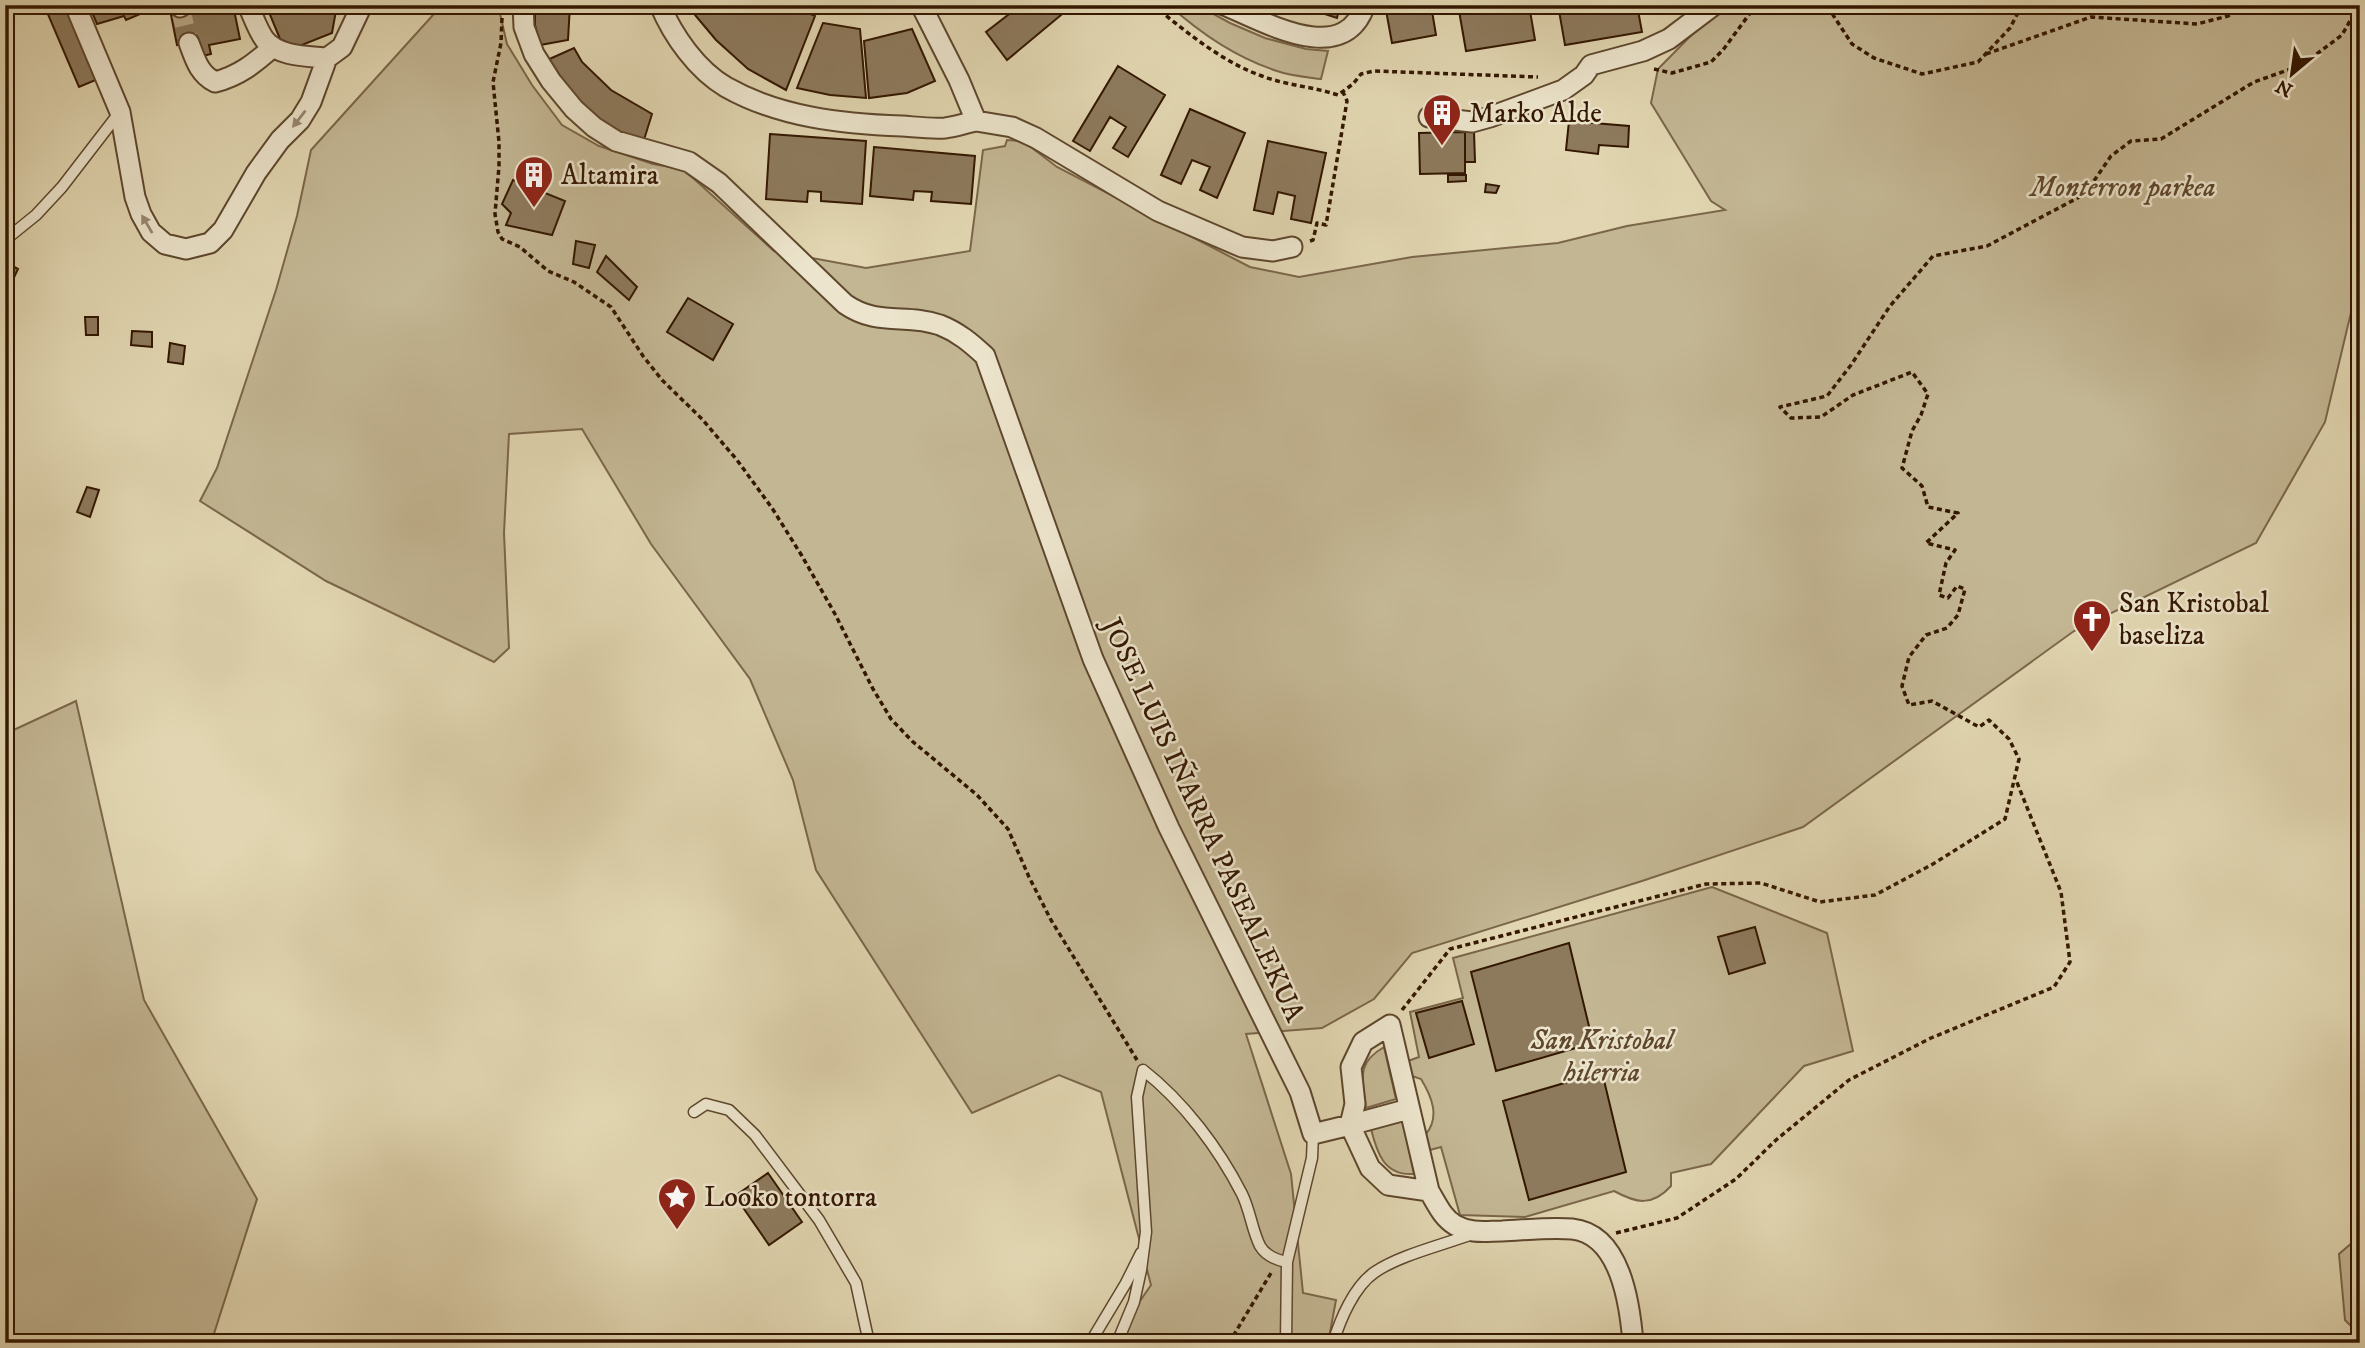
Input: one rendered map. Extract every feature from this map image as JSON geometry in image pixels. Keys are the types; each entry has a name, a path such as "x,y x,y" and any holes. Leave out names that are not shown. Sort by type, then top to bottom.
{"street":[{"path":"75,5 120,112 135,197 151,232 165,244 186,249 210,243 223,230 256,173 280,140 300,120 311,102 327,58 342,47 362,5"},
{"path":"248,5 265,40 273,47 295,55 327,58"},
{"name":"JOSE LUIS IÑARRA PASEALEKUA","path":"523,5 524,27 534,54 573,109 594,127 616,141 689,162 719,183 845,304 859,314 939,325 965,338 985,356 1093,659 1169,828 1300,1092 1312,1135"},
{"path":"660,5 678,38 699,66 725,87 783,110 815,118 874,125 944,128 976,121 1012,127 1036,138 1158,211 1242,247 1273,251 1292,247"},
{"path":"921,5 959,79 976,121"},
{"path":"1224,5 1306,38 1325,38 1342,33 1353,26 1365,5"},
{"path":"1429,117 1472,122 1563,90 1584,75 1591,65 1643,51 1660,43 1713,5"},
{"path":"189,43 198,68 215,82 229,79 247,69 273,47"},
{"path":"1429,1191 1388,1185 1370,1168 1350,1125 1355,1104 1351,1067 1363,1042 1390,1026 1429,1191 1443,1215 1457,1226 1477,1233 1574,1229 1602,1242 1623,1278 1632,1318 1633,1343"},
{"path":"1312,1135 1409,1109"}],"lane":[{"path":"5,240 36,215 62,187 120,112"},
{"path":"1143,1070 1181,1107 1222,1161 1241,1193 1265,1252 1272,1258 1287,1262"},
{"path":"1117,1343 1134,1302 1142,1270 1144,1180 1138,1097 1143,1070"},
{"path":"694,1112 706,1104 729,1110 755,1135 819,1220 856,1283 869,1343"},
{"path":"1286,1343 1287,1262 1312,1158 1312,1135"},
{"path":"1333,1343 1346,1308 1372,1274 1393,1262 1477,1233"},
{"path":"1090,1343 1126,1283 1144,1246"}],"path":[{"path":"1153,5 1221,56 1247,70 1274,80 1338,95 1362,74 1374,71 1511,78 1549,77"},
{"path":"1649,68 1672,73 1711,61 1723,50 1756,5"},
{"path":"1832,5 1833,15 1852,44 1874,58 1922,75 1978,62 2010,28 2022,5"},
{"path":"1986,54 2091,17 2196,24 2228,16 2247,5"},
{"path":"1390,1026 1450,949 1706,884 1760,883 1820,902 1875,895 1933,864 2005,819 2019,759 2009,739 1989,720 1979,727 1932,701 1909,705 1902,686 1909,657 1926,635 1947,628 1958,615 1965,589 1957,586 1948,598 1939,595 1946,564 1955,551 1926,543 1958,513 1928,507 1922,486 1902,468 1912,431 1928,394 1912,372 1853,395 1821,417 1791,418 1780,407 1827,396 1852,365 1891,306 1933,256 1987,246 2085,194 2111,156 2131,141 2161,139 2254,82 2302,65 2342,35 2359,5"},
{"path":"503,10 492,82 499,142 495,214 502,239 520,247 548,271 574,282 611,307 662,380 702,419 737,460 802,556 891,719 912,741 977,795 1008,829 1045,910 1143,1070"},
{"path":"1292,247 1312,240 1317,223 1326,225 1347,101 1343,92"},
{"path":"1596,1238 1677,1218 1735,1179 1776,1140 1849,1080 1931,1038 2054,987 2070,962 2061,892 2015,778"},
{"path":"1229,1343 1269,1274 1287,1262"}],"green space":[{"name":"Monterron parkea","path":"442,5 498,5 507,44 532,85 562,125 599,146 653,164 683,169 774,251 866,268 970,251 983,150 1005,146 1007,140 1023,141 1057,167 1250,267 1299,277 1412,257 1558,243 1627,226 1725,210 1711,201 1651,103 1658,69 1721,5 2360,5 2360,290 2353,304 2325,422 2256,543 2074,631 1803,827 1412,953 1374,999 1322,1028 1246,1034 1291,1174 1303,1293 1336,1300 1328,1343 1111,1343 1151,1285 1101,1092 1059,1075 972,1113 816,870 793,780 750,679 651,544 582,429 509,434 504,533 509,648 494,662 326,581 200,501 217,468 276,290 297,216 311,150"},
{"path":"1169,5 1197,5 1265,38 1306,49 1328,51 1321,79 1282,73 1233,52 1206,35"},
{"path":"76,701 144,1000 257,1199 211,1343 5,1343 5,734"},
{"name":"San Kristobal hilerria","path":"1712,887 1827,933 1853,1051 1804,1066 1711,1164 1671,1173 1671,1186 1650,1200 1637,1200 1614,1191 1525,1217 1460,1215 1441,1147 1430,1150 1426,1134 1433,1121 1431,1100 1421,1079 1412,1076 1408,1061 1419,1057 1410,1012 1463,998 1453,958"},
{"path":"1384,1047 1396,1099 1366,1108 1363,1080 1365,1066 1375,1053"},
{"path":"1403,1121 1414,1174 1404,1174 1389,1167 1379,1154 1371,1129"},
{"path":"2360,1236 2360,1335 2345,1320 2339,1254"}],"building":[{"path":"44,5 67,5 98,79 79,87"},
{"path":"89,5 159,6 126,20 124,16 97,24"},
{"path":"190,5 233,5 240,39 209,45 211,54 202,56 199,41 177,45 170,10"},
{"path":"266,5 337,5 332,33 297,47 280,39"},
{"path":"535,5 570,5 568,40 540,45 535,25"},
{"path":"692,5 791,5 815,16 786,90 748,69 716,40 695,15"},
{"path":"1021,5 1073,5 1007,60 986,32"},
{"path":"1297,5 1340,5 1337,18"},
{"path":"1385,5 1431,5 1436,35 1392,43"},
{"path":"1458,5 1529,5 1535,40 1466,51"},
{"path":"1558,5 1637,5 1642,32 1565,45"},
{"path":"823,23 860,29 866,98 830,95 797,88"},
{"path":"912,29 935,81 907,93 869,98 864,41"},
{"path":"574,48 582,62 611,90 652,114 643,143 617,133 575,103 545,61"},
{"path":"1118,66 1165,95 1128,157 1113,148 1126,127 1110,117 1090,151 1073,141"},
{"path":"1190,109 1245,133 1217,198 1200,190 1210,167 1192,160 1181,184 1161,175"},
{"path":"1569,121 1629,126 1628,147 1599,145 1598,154 1566,150"},
{"path":"1474,131 1475,162 1465,162 1465,132"},
{"name":"Marko Alde","path":"1465,132 1465,173 1420,174 1419,133"},
{"path":"770,134 866,141 862,204 821,201 821,192 808,191 807,202 766,199"},
{"path":"1268,141 1326,153 1311,223 1291,219 1295,196 1278,192 1273,214 1254,210"},
{"path":"874,147 975,156 971,204 931,201 932,192 914,191 913,200 870,196"},
{"path":"1448,175 1466,175 1466,181 1448,182"},
{"name":"Altamira","path":"513,180 565,201 552,235 506,225 511,213 502,204"},
{"path":"1486,184 1499,186 1496,193 1485,192"},
{"path":"576,241 595,245 589,268 573,264"},
{"path":"606,256 637,287 629,300 597,272"},
{"path":"5,262 18,269 11,284 5,281"},
{"path":"688,298 733,324 713,360 667,332"},
{"path":"85,317 98,317 98,335 86,335"},
{"path":"132,331 152,332 152,347 131,345"},
{"path":"170,343 185,346 183,364 168,362"},
{"path":"87,487 99,490 90,517 77,512"},
{"path":"1755,927 1765,963 1729,974 1718,937"},
{"path":"1569,943 1593,1043 1496,1071 1471,972"},
{"path":"1462,1001 1474,1044 1429,1058 1416,1013"},
{"path":"1602,1072 1626,1172 1529,1200 1503,1101"},
{"path":"768,1173 802,1222 769,1245 735,1196"}],"tunnel":[{"path":"180,7 189,43"}],"place":[{"name":"Marko Alde","path":"1442,147"},
{"name":"Altamira","path":"534,209"},
{"name":"San Kristobal baseliza","path":"2092,653"},
{"name":"Looko tontorra","path":"677,1231"}]}
